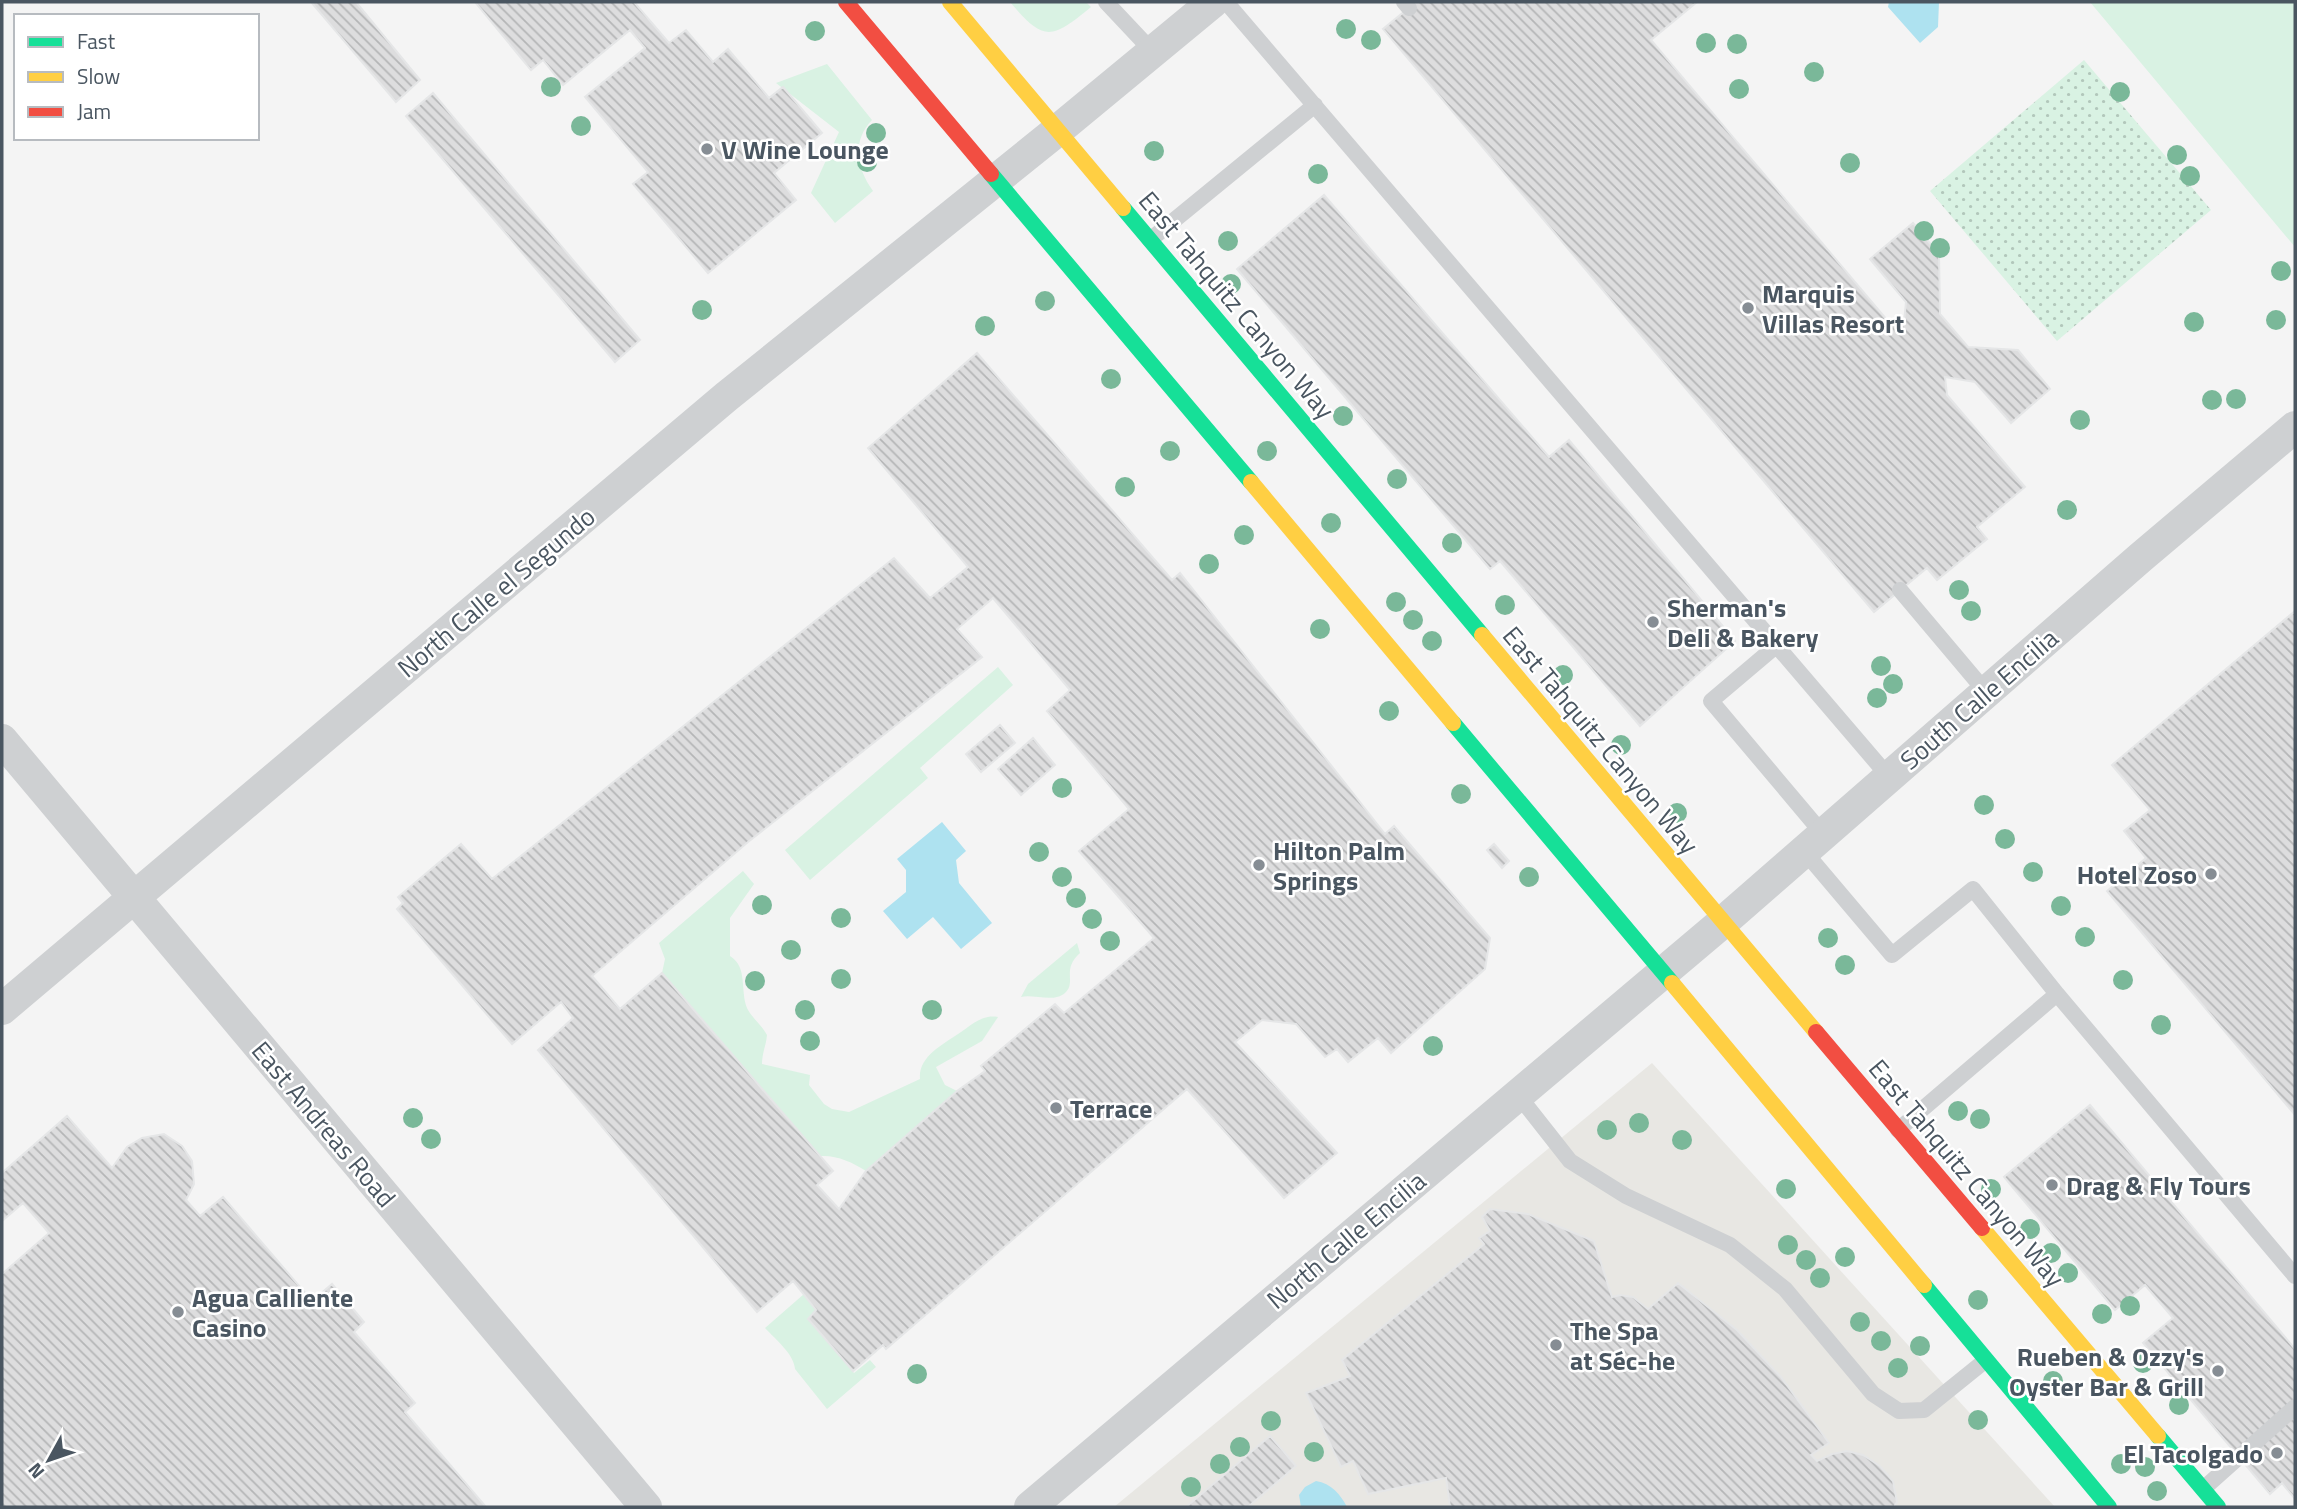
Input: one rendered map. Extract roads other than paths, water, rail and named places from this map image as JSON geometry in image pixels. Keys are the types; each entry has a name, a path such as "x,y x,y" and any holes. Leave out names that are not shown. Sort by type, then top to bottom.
{"main road":[{"path":"846,2 1663,972 2109,1507"},
{"name":"East Tahquitz Canyon Way","path":"950,2 2218,1507"}],"street":[{"name":"North Calle el Segundo","path":"2,1009 726,397 1213,2"},
{"name":"South Calle Encilia","path":"1663,972 2295,427"},
{"name":"East Andreas Road","path":"2,740 646,1507"},
{"name":"North Calle Encilia","path":"1030,1507 1663,972"}],"lane":[{"path":"1106,2 1153,52"},
{"path":"1226,2 1889,777"},
{"path":"1150,240 1315,105"},
{"path":"1900,590 1986,692"},
{"path":"1777,645 1711,701 1892,955 1973,889 2057,994 2295,1276"},
{"path":"1898,1130 2057,994"},
{"path":"1518,1095 1570,1161 1626,1196 1730,1245 1785,1289 1873,1394 1899,1411 1924,1410 1986,1360"},
{"path":"2203,1489 2295,1407"}],"water":[{"path":"1889,2 1939,2 1938,27 1920,43 1888,7"},
{"path":"942,822 966,851 956,860 959,883 992,923 961,949 933,917 907,939 883,911 906,892 906,870 897,859"},
{"path":"1316,1481 1335,1490 1347,1507 1301,1507 1299,1495 1305,1487"}],"place":[{"name":"V Wine Lounge","path":"707,149"},
{"name":"Marquis Villas Resort","path":"1748,308"},
{"name":"Sherman's Deli & Bakery","path":"1653,622"},
{"name":"Hilton Palm Springs","path":"1259,865"},
{"name":"Hotel Zoso","path":"2211,874"},
{"name":"Terrace","path":"1056,1108"},
{"name":"Drag & Fly Tours","path":"2052,1185"},
{"name":"Agua Calliente Casino","path":"178,1312"},
{"name":"The Spa at Séc-he","path":"1556,1345"},
{"name":"Rueben & Ozzy's Oyster Bar & Grill","path":"2218,1371"},
{"name":"El Tacolgado","path":"2277,1453"}]}
